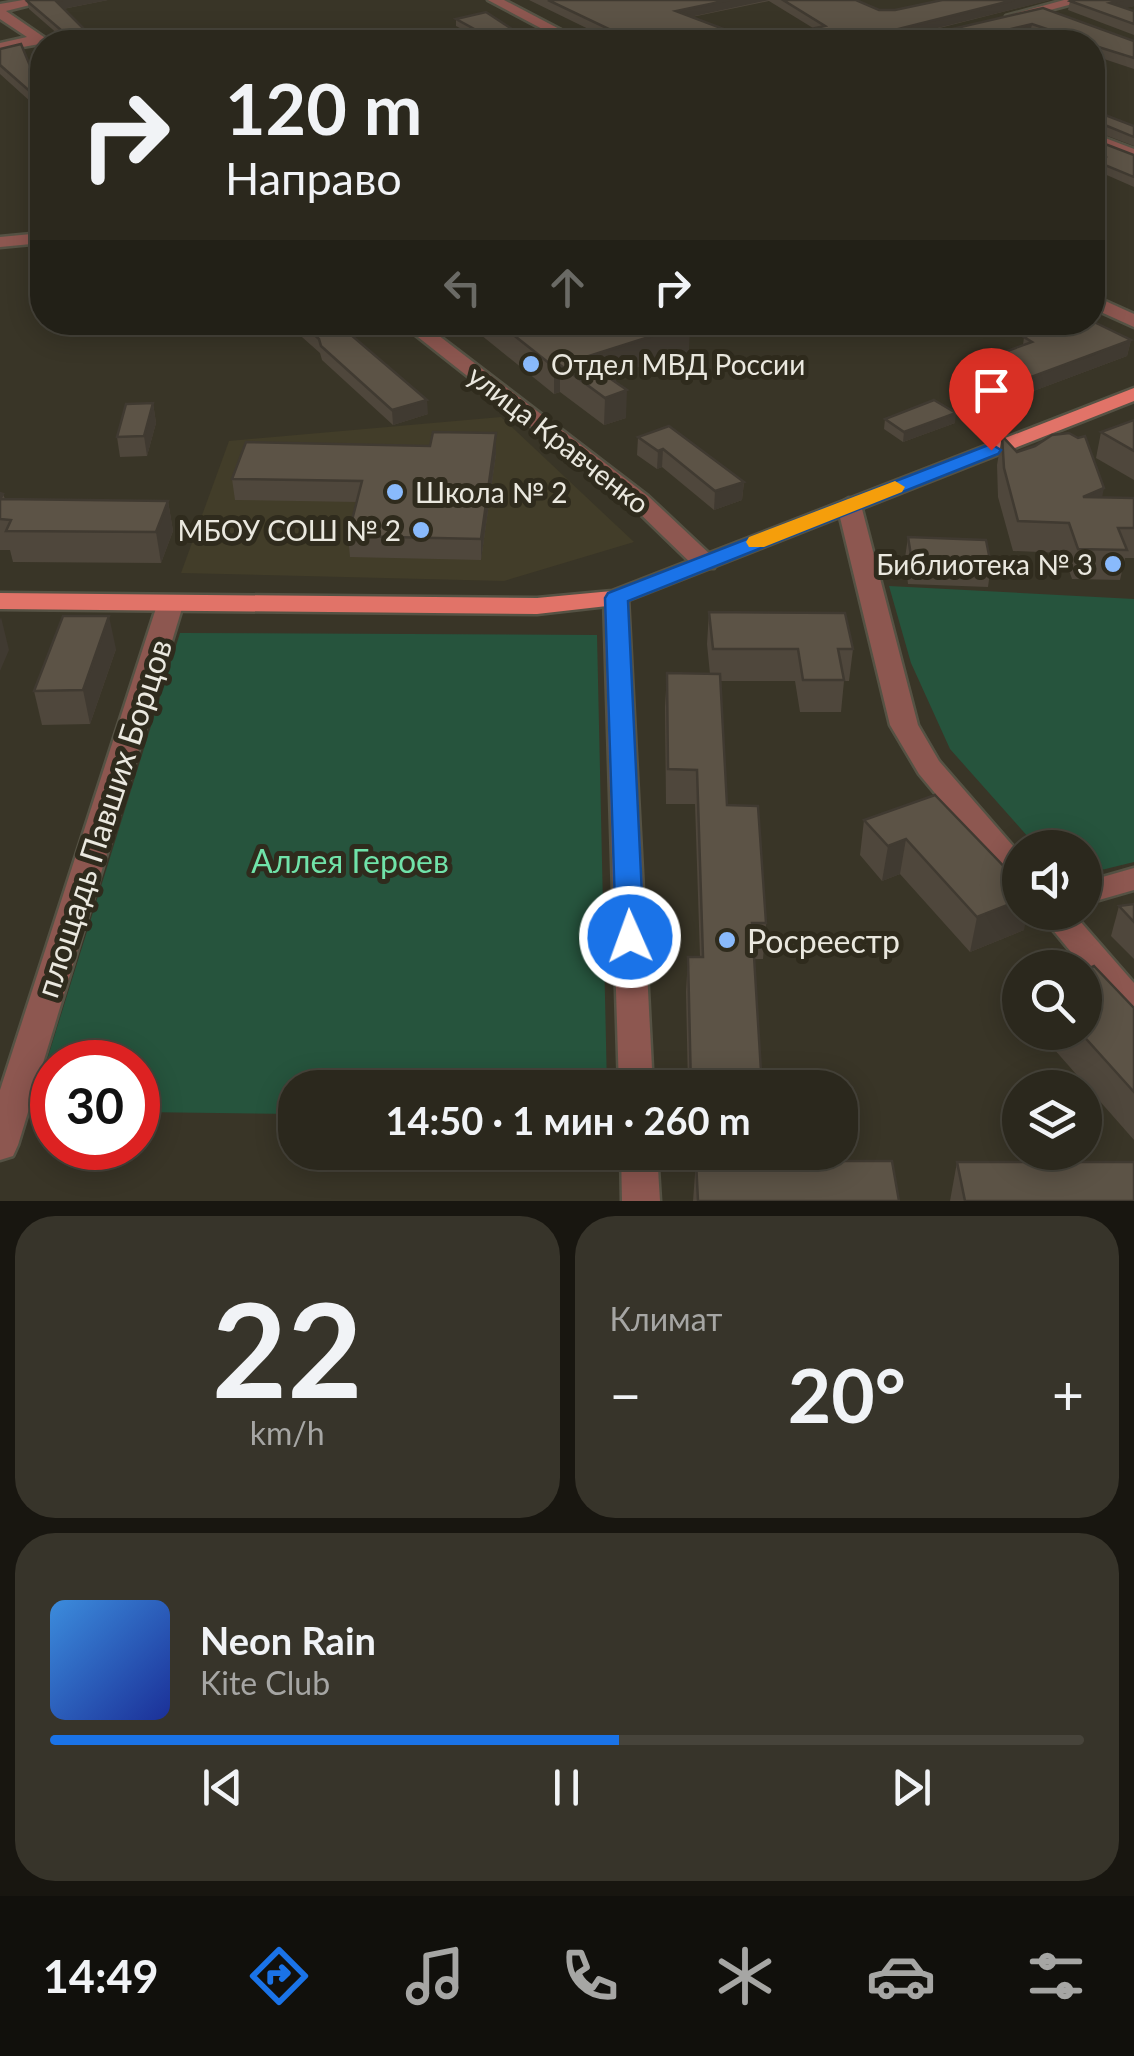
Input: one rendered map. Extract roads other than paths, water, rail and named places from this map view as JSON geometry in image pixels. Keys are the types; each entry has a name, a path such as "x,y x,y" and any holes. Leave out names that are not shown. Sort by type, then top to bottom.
{"main road":[{"path":"0,602 536,606 616,598 1134,394"}],"street":[{"path":"0,10 44,0"},
{"path":"494,0 553,30"},
{"path":"1019,0 1062,16"},
{"path":"991,22 1081,0"},
{"path":"0,10 30,31"},
{"path":"0,47 30,42"},
{"path":"1105,144 1134,156"},
{"path":"0,242 30,239"},
{"path":"1105,308 1134,322"},
{"name":"улица Кравченко","path":"425,335 640,500 704,563"},
{"path":"848,505 904,725 929,766 1002,853"},
{"path":"616,598 635,1070"},
{"name":"площадь Павших Борцов","path":"0,1145 170,605"},
{"path":"1102,887 1134,879"},
{"path":"1069,930 1134,1005"},
{"path":"640,1170 641,1201"}],"place":[{"name":"Отдел МВД России","path":"531,364"},
{"name":"Школа № 2","path":"395,492"},
{"name":"МБОУ СОШ № 2","path":"421,530"},
{"name":"Библиотека № 3","path":"1113,564"},
{"name":"Росреестр","path":"727,940"}],"park label":[{"name":"Аллея Героев","path":"350,860"}]}
